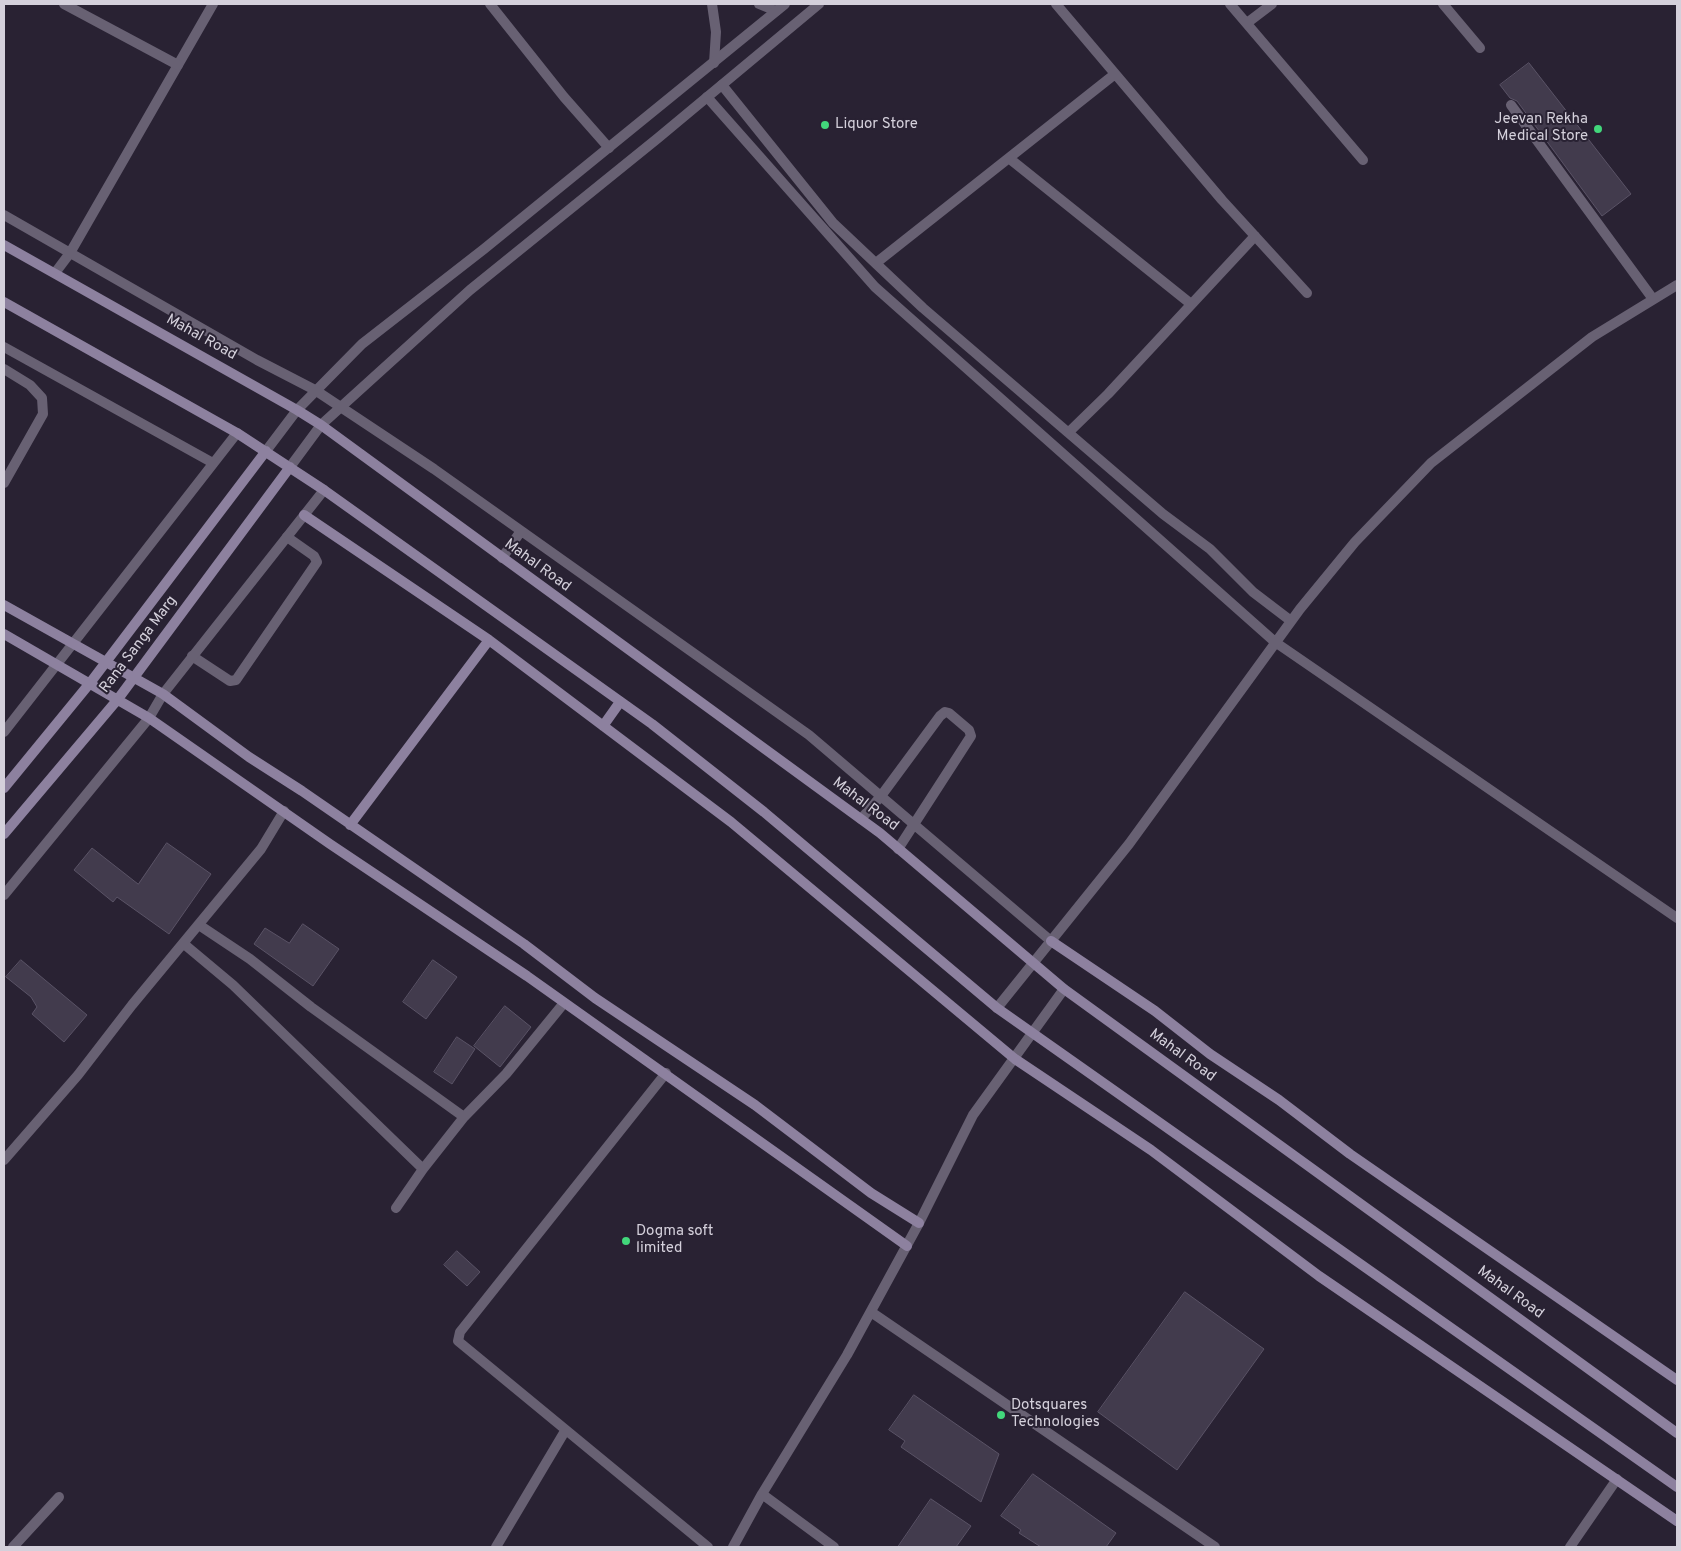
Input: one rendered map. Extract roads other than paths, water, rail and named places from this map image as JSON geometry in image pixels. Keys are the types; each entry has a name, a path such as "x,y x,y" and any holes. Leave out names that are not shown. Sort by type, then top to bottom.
{"main road":[{"name":"Mahal Road","path":"4,245 321,425 898,848 1064,989 1677,1433"},
{"path":"4,302 237,433 324,490 620,702 764,812 998,1008 1677,1488"},
{"name":"Rana Sanga Marg","path":"4,788 90,683 266,451"},
{"name":"Rana Sanga Marg","path":"4,834 118,699 290,467"},
{"path":"304,515 488,640 731,822 1014,1059 1151,1150 1319,1276 1677,1521"},
{"path":"4,605 163,694 249,757 524,944 595,998 755,1105 871,1193 919,1223"},
{"path":"4,634 149,718 527,976 907,1246"},
{"path":"350,825 488,640"},
{"path":"603,726 620,702"},
{"path":"1051,941 1155,1011 1210,1054 1278,1100 1350,1154 1677,1380"}],"street":[{"path":"64,4 178,65"},
{"path":"54,273 70,253 213,4"},
{"path":"490,4 564,97 609,148"},
{"path":"712,4 716,32 714,64"},
{"path":"759,4 776,11"},
{"path":"266,451 297,410 362,344 484,249 714,64 784,4"},
{"path":"290,467 321,425 470,290 722,85 818,4"},
{"path":"1056,4 1255,236 1306,292"},
{"path":"1230,4 1363,160"},
{"path":"1247,23 1272,4"},
{"path":"1443,4 1480,48"},
{"path":"876,263 1010,159 1115,74"},
{"path":"722,85 832,223 923,308 1163,514 1210,549 1253,592 1291,621"},
{"path":"707,97 875,287 1276,642 1677,918"},
{"path":"1511,105 1653,299"},
{"path":"1010,159 1191,304"},
{"path":"4,215 257,360 315,390 434,469 809,735 1051,941"},
{"path":"1069,432 1108,394 1255,236"},
{"path":"998,1008 1032,963 1129,844 1291,621 1355,542 1431,463 1592,337 1677,285"},
{"path":"4,347 213,463"},
{"path":"4,369 30,385 42,398 43,414 4,483"},
{"path":"4,732 237,433"},
{"path":"4,896 149,718 163,694 192,656 324,490"},
{"path":"502,558 521,531"},
{"path":"192,656 230,681 236,680 317,562 314,556 287,537"},
{"path":"861,820 940,716 944,712 949,713 969,730 971,736 898,848"},
{"path":"4,1160 78,1075 132,1005 261,849 284,811"},
{"path":"199,925 250,959 311,1007 464,1117"},
{"path":"184,944 233,985 319,1066 354,1105 422,1169"},
{"path":"733,1547 907,1246 973,1115 1064,989"},
{"path":"396,1208 422,1169 464,1117 506,1074 564,1003"},
{"path":"666,1073 460,1332 458,1341 564,1431 708,1547"},
{"path":"870,1312 1215,1547"},
{"path":"496,1547 564,1431"},
{"path":"1570,1547 1617,1480"},
{"path":"762,1494 834,1547"},
{"path":"14,1547 59,1497"}],"place":[{"name":"Liquor Store","path":"825,125"},
{"name":"Jeevan Rekha Medical Store","path":"1598,129"},
{"name":"Dogma soft limited","path":"626,1241"},
{"name":"Dotsquares Technologies","path":"1001,1415"}]}
